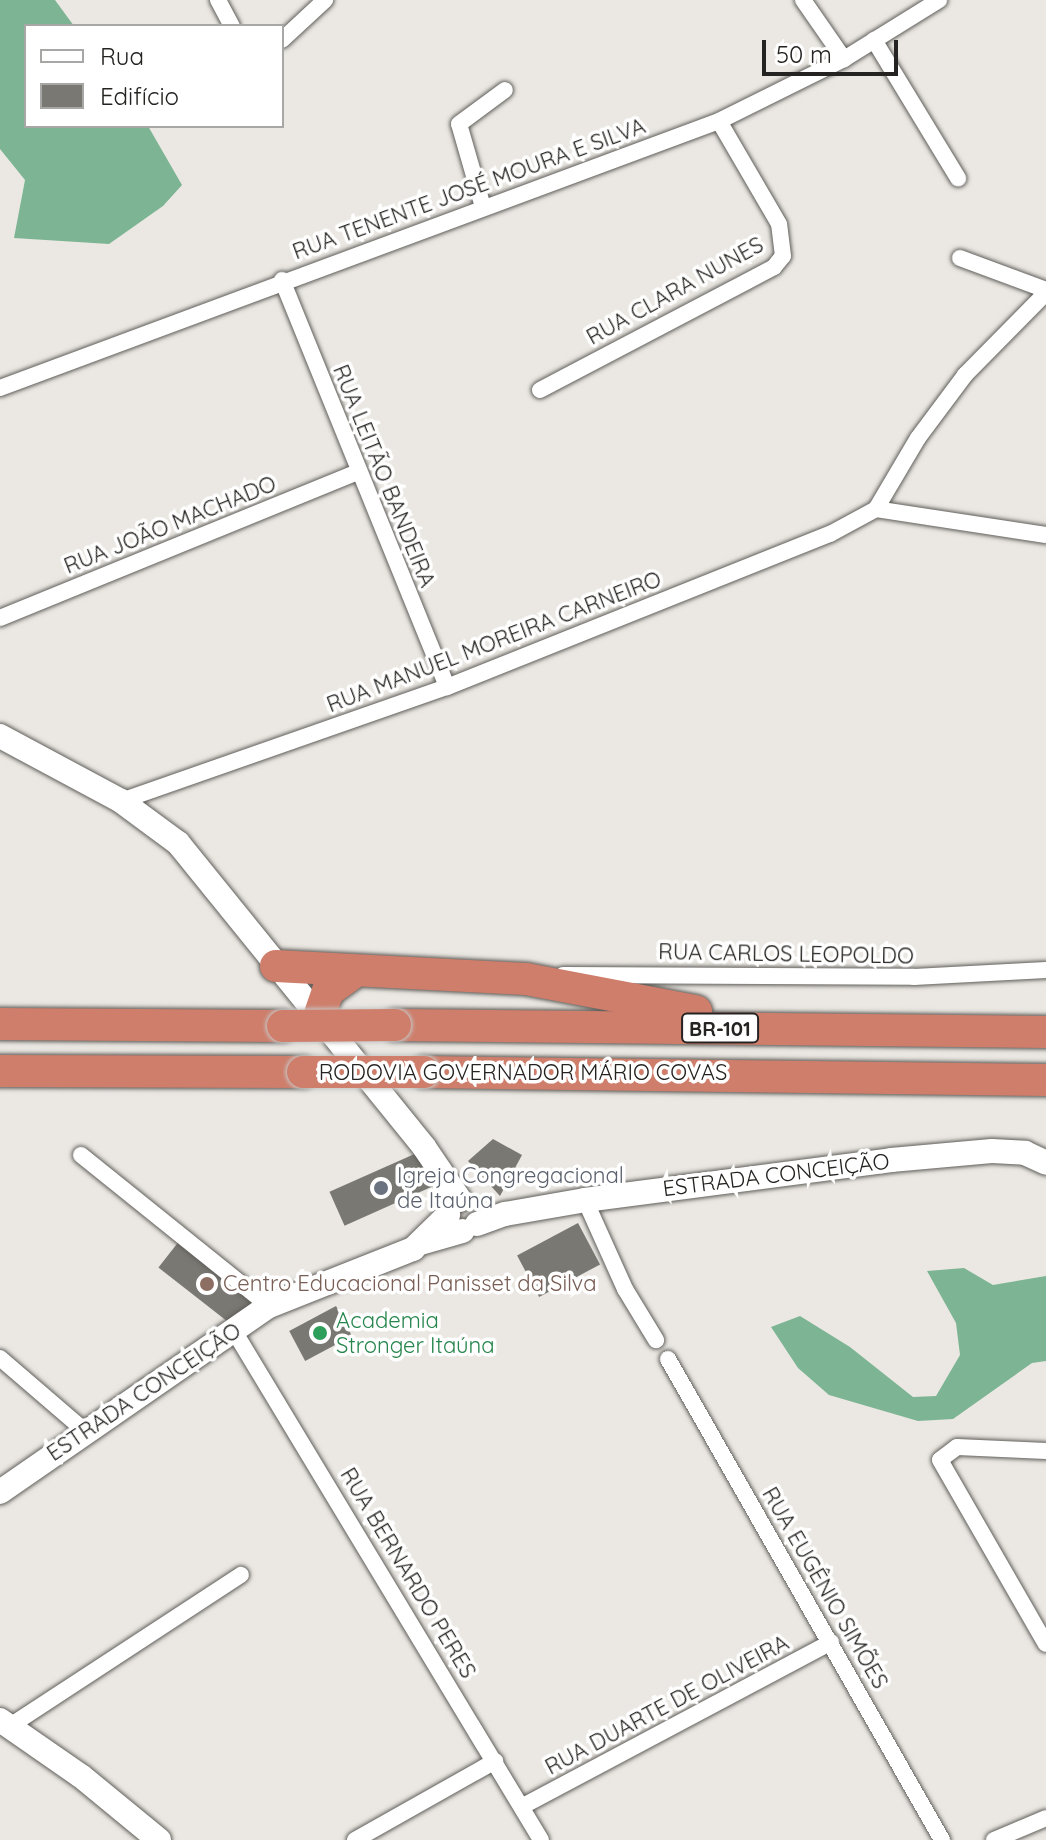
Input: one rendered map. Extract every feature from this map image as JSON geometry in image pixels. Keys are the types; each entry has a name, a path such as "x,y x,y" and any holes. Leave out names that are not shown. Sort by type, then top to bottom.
{"highway":[{"path":"276,966 526,979 651,1005 858,1029"},
{"path":"319,1017 328,991 354,972"},
{"name":"RODOVIA GOVERNADOR MÁRIO COVAS","path":"0,1024 1046,1032"},
{"name":"RODOVIA GOVERNADOR MÁRIO COVAS","path":"0,1071 424,1072 1046,1080"}],"main road":[{"path":"0,736 121,801 178,843 439,1171 463,1214"},
{"name":"ESTRADA CONCEIÇÃO","path":"0,1492 269,1306 424,1242 463,1214 505,1214 585,1200 957,1154 1025,1153 1046,1163"},
{"path":"5,1723 124,1809 159,1840"}],"street":[{"path":"218,0 231,24"},
{"path":"284,38 325,0"},
{"path":"803,0 844,59"},
{"name":"RUA TENENTE JOSÉ MOURA E SILVA","path":"0,388 282,280 719,121 844,59 939,0"},
{"path":"874,40 958,178"},
{"path":"483,207 459,124 505,90"},
{"name":"RUA CLARA NUNES","path":"540,390 774,267 783,256 779,224 719,121"},
{"path":"960,258 1046,292 965,375 918,438 876,509 1046,535"},
{"name":"RUA LEITÃO BANDEIRA","path":"282,280 357,472 447,687"},
{"name":"RUA JOÃO MACHADO","path":"0,618 357,472"},
{"name":"RUA MANUEL MOREIRA CARNEIRO","path":"121,801 447,687 830,534 876,509"},
{"name":"RUA CARLOS LEOPOLDO","path":"526,979 577,974 967,977 1046,970"},
{"path":"81,1155 269,1306"},
{"path":"585,1200 625,1289 656,1340"},
{"name":"RUA BERNARDO PERES","path":"234,1331 541,1840"},
{"path":"0,1358 85,1431"},
{"name":"RUA EUGÊNIO SIMÕES","path":"668,1359 942,1840"},
{"path":"1046,1451 957,1447 940,1460 1046,1644"},
{"path":"5,1723 241,1575"},
{"name":"RUA DUARTE DE OLIVEIRA","path":"523,1806 831,1642"},
{"path":"355,1840 495,1761"},
{"path":"994,1840 1046,1818"}],"green space":[{"path":"0,0 55,0 73,24 24,24 24,128 149,128 182,185 163,206 109,244 14,238 25,180 0,149"},
{"path":"964,1268 993,1285 1046,1276 1046,1361 1032,1363 953,1419 918,1421 829,1395 798,1368 771,1327 800,1316 850,1347 913,1397 936,1396 960,1355 956,1323 927,1271"}],"building":[{"path":"493,1139 522,1155 500,1196 468,1161"},
{"name":"Igreja Congregacional de Itaúna","path":"419,1152 434,1186 345,1226 329,1192"},
{"path":"578,1223 600,1264 539,1297 517,1255"},
{"name":"Centro Educacional Panisset da Silva","path":"180,1240 256,1300 235,1327 158,1268"},
{"name":"Academia Stronger Itaúna","path":"336,1306 352,1336 305,1361 289,1331"}],"place":[{"name":"Igreja Congregacional de Itaúna","path":"381,1188"},
{"name":"Centro Educacional Panisset da Silva","path":"207,1284"},
{"name":"Academia Stronger Itaúna","path":"320,1333"}]}
